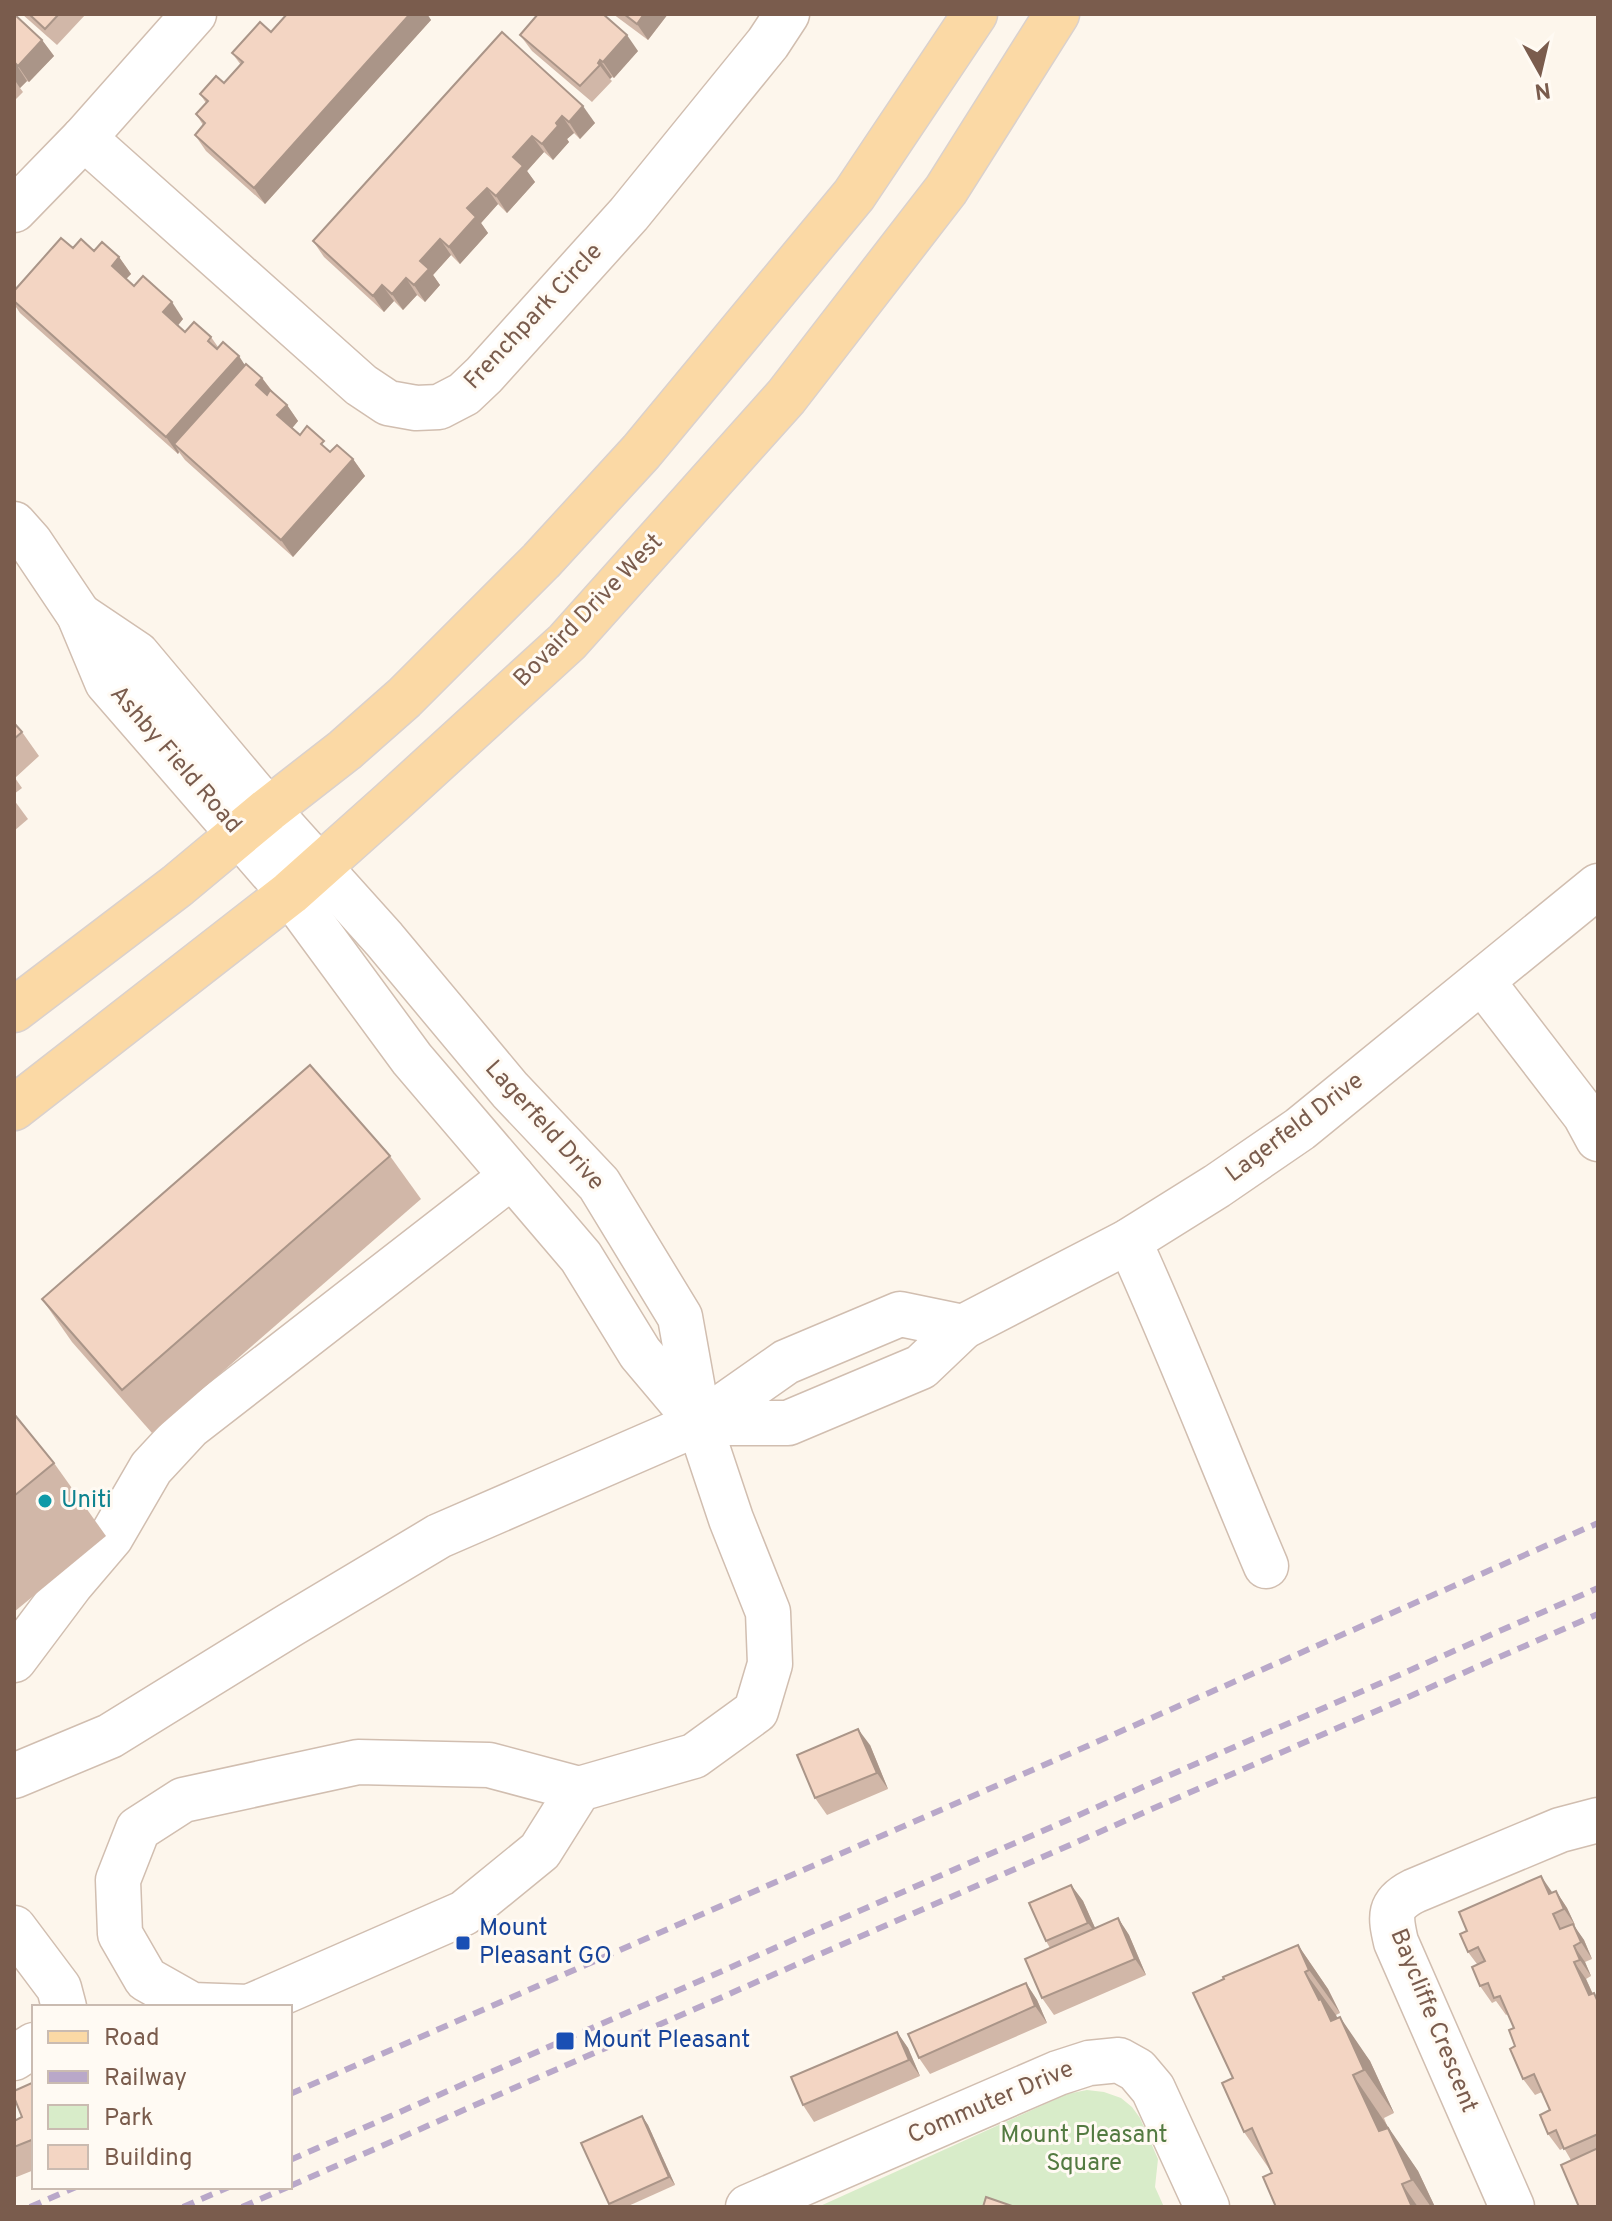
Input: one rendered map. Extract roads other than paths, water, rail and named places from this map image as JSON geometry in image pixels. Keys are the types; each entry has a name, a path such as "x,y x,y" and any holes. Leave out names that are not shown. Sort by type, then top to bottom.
{"main road":[{"path":"14,1010 177,886 345,750 404,698 541,561 641,452 854,195 975,14"},
{"name":"Bovaird Drive West","path":"14,1108 305,880 567,642 786,397 946,190 1057,14"}],"street":[{"path":"14,210 84,138 194,14"},
{"name":"Frenchpark Circle","path":"84,138 361,385 388,403 416,408 439,407 464,394 484,375 629,214 758,56 787,14"},
{"name":"Ashby Field Road","path":"14,524 30,542 79,615 137,654 254,822 305,880"},
{"path":"192,2005 146,1979 120,1934 118,1880 138,1829 183,1800 358,1762 489,1765 579,1789 694,1756 756,1711 770,1664 768,1612 731,1519 699,1423 640,1353 581,1257 412,1059 305,880"},
{"name":"Lagerfeld Drive","path":"305,880 599,1184 680,1317 699,1423 788,1423 921,1367 963,1327 1129,1241 1300,1129 1598,886"},
{"path":"1482,981 1585,1115 1598,1139"},
{"path":"14,1660 111,1537 151,1468 189,1427 512,1176"},
{"path":"1129,1241 1266,1566"},
{"path":"14,1776 110,1736 439,1536 699,1423 786,1362 900,1314 963,1327"},
{"path":"254,2005 464,1913 540,1851 579,1789"},
{"name":"Baycliffe Crescent","path":"1512,2207 1396,1942 1392,1911 1400,1898 1414,1891 1560,1830 1598,1820"},
{"path":"14,1928 59,1988 63,2005"},
{"path":"14,2058 32,2046"},
{"name":"Commuter Drive","path":"748,2207 1058,2073 1089,2063 1119,2060 1137,2070 1153,2089 1207,2207"}],"railway":[{"path":"292,2093 1598,1523"},
{"path":"292,2159 1598,1588"},
{"path":"292,2185 1598,1614"},
{"path":"30,2207 71,2189"},
{"path":"183,2207 224,2189"},
{"path":"242,2207 283,2189"}],"place":[{"name":"Uniti","path":"45,1501"},
{"name":"Mount Pleasant GO","path":"463,1943"},
{"name":"Mount Pleasant","path":"565,2041"}],"park label":[{"name":"Mount Pleasant Square","path":"1084,2150"}]}
